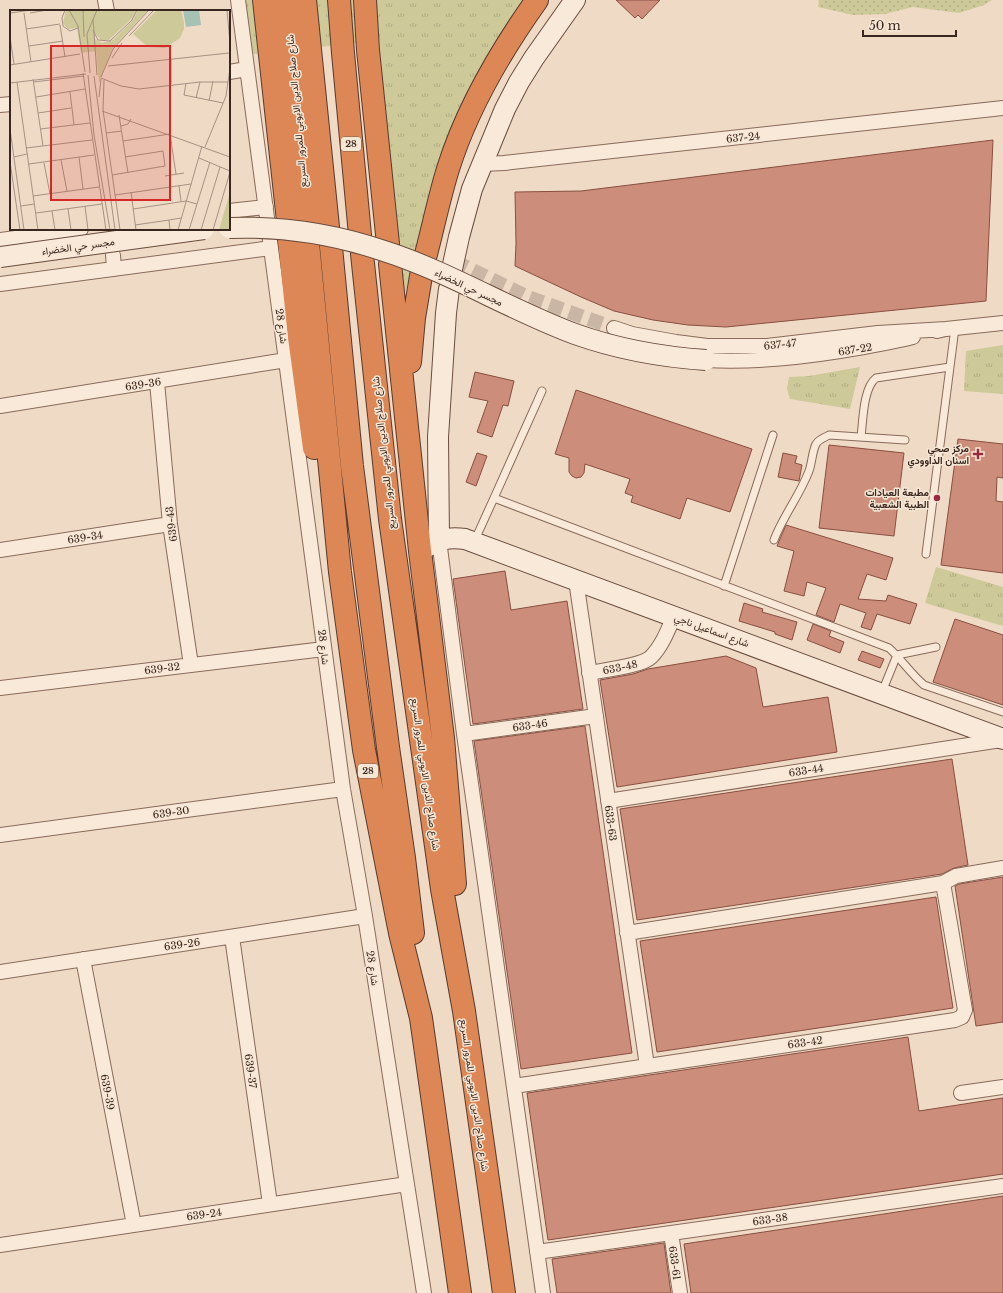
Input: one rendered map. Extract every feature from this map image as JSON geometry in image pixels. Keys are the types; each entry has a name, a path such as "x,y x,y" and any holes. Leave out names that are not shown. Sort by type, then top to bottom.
{"highway":[{"path":"264,0 270,60 293,235"},
{"name":"شارع صلاح الدين الايوبي للمرور السريع","path":"286,0 301,57 329,237 352,466 388,747 404,858 421,1018 460,1293"},
{"path":"301,57 305,0"},
{"name":"شارع صلاح الدين الايوبي للمرور السريع","path":"339,0 361,244 390,519 442,889 464,1011 504,1293"},
{"path":"365,0 368,50 420,551 443,738 451,823 464,1011"},
{"path":"408,431 409,368 414,318 423,267 448,169 468,117 506,45 537,0"},
{"name":"شارع صلاح الدين الايوبي للمرور السريع","path":"301,57 293,235 300,344 315,455 340,572 364,750 400,933 421,1018"}],"street":[{"path":"105,0 107,10"},
{"name":"شارع 28","path":"238,0 266,207 293,235 286,360 343,789 365,916 424,1293"},
{"path":"452,269 464,214 482,164 505,109 519,82 538,52 575,0"},
{"path":"230,72 247,69"},
{"path":"0,105 10,104"},
{"name":"637-24","path":"482,164 512,162 1003,108"},
{"path":"230,211 266,207"},
{"name":"مجسر حي الخضراء","path":"230,228 290,230 317,234 362,244 404,258 528,314 590,339 651,353 706,360"},
{"path":"0,240 74,230"},
{"name":"مجسر حي الخضراء","path":"0,257 197,230"},
{"path":"0,284 114,262 293,235"},
{"path":"449,289 445,321 438,436 439,540 464,734 543,1293"},
{"name":"637-22","path":"706,360 738,362 800,358 898,341 951,328 1003,323"},
{"name":"637-47","path":"614,328 632,334 707,346 759,346 878,333 951,328"},
{"name":"639-36","path":"0,406 157,382 286,360"},
{"name":"639-43","path":"157,382 170,524 192,665"},
{"name":"639-34","path":"0,550 170,524"},
{"name":"شارع اسماعيل ناجي","path":"420,551 439,540 453,538 474,542 1003,739"},
{"name":"633-63","path":"576,580 647,1066"},
{"name":"633-48","path":"589,673 639,664 651,657 664,637 674,616"},
{"name":"639-32","path":"0,688 324,649"},
{"name":"633-46","path":"464,734 596,716"},
{"name":"633-44","path":"608,801 1003,739"},
{"name":"639-30","path":"0,835 343,789"},
{"path":"627,933 943,883 956,876 1003,868"},
{"name":"633-42","path":"514,1086 955,1020 962,1017 964,1010 943,883"},
{"name":"639-26","path":"0,972 365,916"},
{"name":"639-37","path":"232,937 270,1204"},
{"name":"639-39","path":"83,959 134,1225"},
{"path":"961,1093 1003,1087"},
{"name":"639-24","path":"0,1245 407,1184"},
{"name":"633-38","path":"537,1252 1003,1186"},
{"name":"633-61","path":"671,1233 680,1293"}],"lane":[{"path":"926,554 950,367 951,328"},
{"path":"860,437 864,411 872,381 876,378 950,367"},
{"path":"474,542 542,391"},
{"path":"724,586 773,435"},
{"path":"774,540 781,523 799,493 810,470 816,445 820,439 829,435 905,440"},
{"path":"494,498 889,648 924,685 1003,712"},
{"path":"897,655 936,647"},
{"path":"881,693 897,655"}],"green space":[{"path":"245,0 374,0 377,41 253,54"},
{"path":"376,0 527,0 436,176 401,308"},
{"path":"818,0 992,0 984,5 959,13 913,7 885,14 853,15 818,7"},
{"path":"1003,345 1003,394 964,391 966,351"},
{"path":"860,367 850,409 790,399 787,389 789,377 809,376"},
{"path":"936,567 1003,587 1003,626 925,603"}],"building":[{"path":"616,0 660,0 642,19 638,15 635,18"},
{"path":"993,140 986,301 726,327 688,325 653,320 614,311 515,266 515,192 581,191"},
{"path":"475,372 514,381 508,406 503,405 492,437 477,432 488,401 469,397"},
{"path":"576,390 752,449 730,512 687,498 680,519 631,502 633,496 625,493 630,479 585,464 584,473 581,477 576,478 572,476 569,472 569,458 555,454"},
{"path":"958,439 1003,444 1003,478 997,477 996,501 1003,502 1003,573 941,565"},
{"path":"829,445 904,453 894,536 819,528"},
{"path":"477,453 487,456 476,486 466,482"},
{"path":"783,453 797,456 795,463 802,465 799,481 778,477"},
{"path":"786,525 893,558 886,580 867,574 858,599 886,601 888,595 917,604 910,624 877,614 871,630 861,627 866,613 840,604 834,622 816,615 826,588 807,582 804,596 784,591 794,551 777,546"},
{"path":"505,571 511,610 567,601 583,709 473,724 453,579"},
{"path":"744,603 763,609 762,612 797,622 792,640 775,634 775,632 739,621"},
{"path":"955,619 1003,635 1003,705 933,682"},
{"path":"813,624 831,631 829,636 844,642 840,653 807,640"},
{"path":"862,651 884,659 880,668 858,660"},
{"path":"726,656 756,668 763,707 828,697 837,752 617,787 600,680 633,674 648,669"},
{"path":"585,726 632,1053 521,1069 474,741"},
{"path":"952,759 968,865 954,868 942,874 637,920 620,809"},
{"path":"1003,877 1003,1022 976,1026 955,886 959,884"},
{"path":"936,897 953,1008 657,1052 640,941"},
{"path":"908,1037 919,1111 1003,1098 1003,1174 548,1240 527,1093"},
{"path":"1003,1196 1003,1293 691,1293 684,1244"},
{"path":"664,1243 671,1293 557,1293 552,1259"}],"tunnel":[{"path":"454,261 528,297 614,328"}],"place":[{"name":"مركز صحي اسنان الداوودي","path":"978,454"},
{"name":"مطبعة العيادات الطبية الشعبية","path":"937,498"}]}
